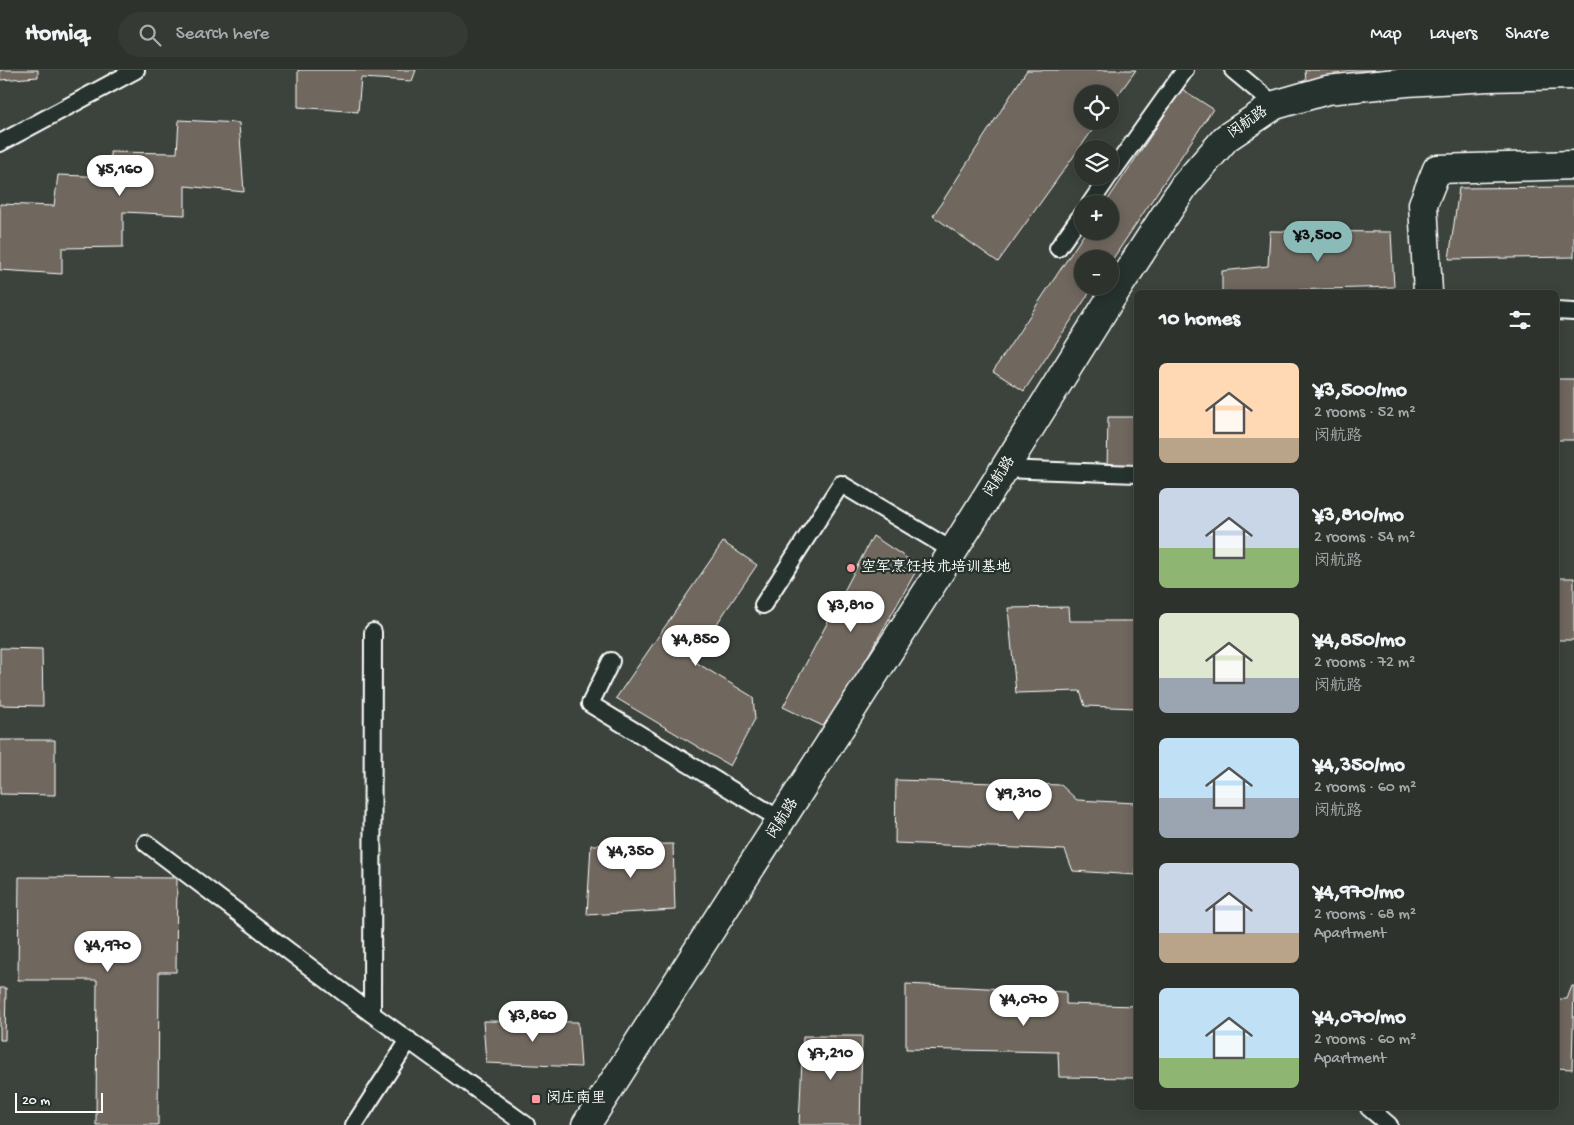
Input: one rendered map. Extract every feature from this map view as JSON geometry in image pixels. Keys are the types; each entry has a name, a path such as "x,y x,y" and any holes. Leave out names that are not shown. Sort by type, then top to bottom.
{"street":[{"name":"闵航路","path":"586,1125 953,551 1106,306 1184,186 1226,138 1275,105 1327,90 1487,73 1574,75"},
{"path":"1428,290 1424,204 1437,169 1574,165"}],"lane":[{"path":"0,143 136,70"},
{"path":"1119,163 1185,70"},
{"path":"1233,70 1275,105"},
{"path":"1058,248 1074,225"},
{"path":"1559,311 1574,312"},
{"path":"1005,468 1134,474"},
{"path":"764,605 841,484 953,551"},
{"path":"372,1014 373,632"},
{"path":"610,662 590,704 781,820"},
{"path":"146,843 372,1014 526,1125"},
{"path":"354,1125 409,1040"},
{"path":"1371,1110 1390,1125"}],"building":[{"path":"0,70 38,70 38,77 0,80"},
{"path":"298,70 416,70 412,81 361,78 358,112 298,107"},
{"path":"1027,70 1136,70 1119,94 1119,85 1074,85 1074,130 1093,130 1085,140 1074,140 1074,156 998,262 933,216"},
{"path":"1305,70 1399,70 1400,76 1306,81"},
{"path":"1182,89 1213,109 1119,250 1074,250 1074,295 1088,295 1024,391 993,371 1080,240 1119,240 1119,195 1111,195"},
{"path":"179,120 239,123 244,192 185,186 185,215 123,212 123,247 62,248 62,274 0,270 0,204 54,206 58,175 112,177 110,152 177,153"},
{"path":"1574,187 1574,257 1449,259 1459,188"},
{"path":"1270,231 1391,232 1394,287 1222,290 1222,271 1268,266"},
{"path":"1559,379 1574,379 1574,440 1559,440"},
{"path":"1108,417 1134,417 1134,472 1107,471"},
{"path":"873,536 919,566 827,728 783,707"},
{"path":"723,542 757,565 692,660 753,697 755,719 730,766 616,698"},
{"path":"1559,578 1574,578 1574,640 1559,640"},
{"path":"1068,607 1069,621 1134,621 1134,708 1085,706 1080,691 1016,693 1008,608"},
{"path":"0,648 42,649 43,706 0,705"},
{"path":"0,740 55,740 55,795 0,794"},
{"path":"896,780 1061,785 1077,800 1134,803 1134,875 1073,871 1065,850 895,843"},
{"path":"673,844 675,910 587,915 591,845"},
{"path":"19,877 177,878 176,972 159,972 158,1125 96,1125 97,980 18,980"},
{"path":"906,984 1066,992 1066,1004 1134,1006 1134,1078 1059,1077 1058,1052 906,1049"},
{"path":"1572,986 1574,986 1572,1069 1559,1068 1559,999 1567,999"},
{"path":"0,988 6,988 5,1040 0,1040"},
{"path":"483,1021 578,1022 581,1067 486,1063"},
{"path":"803,1036 862,1036 860,1125 799,1125"}],"place":[{"name":"空军烹饪技术培训基地","path":"851,568"},
{"name":"闵庄南里","path":"536,1099"}]}
